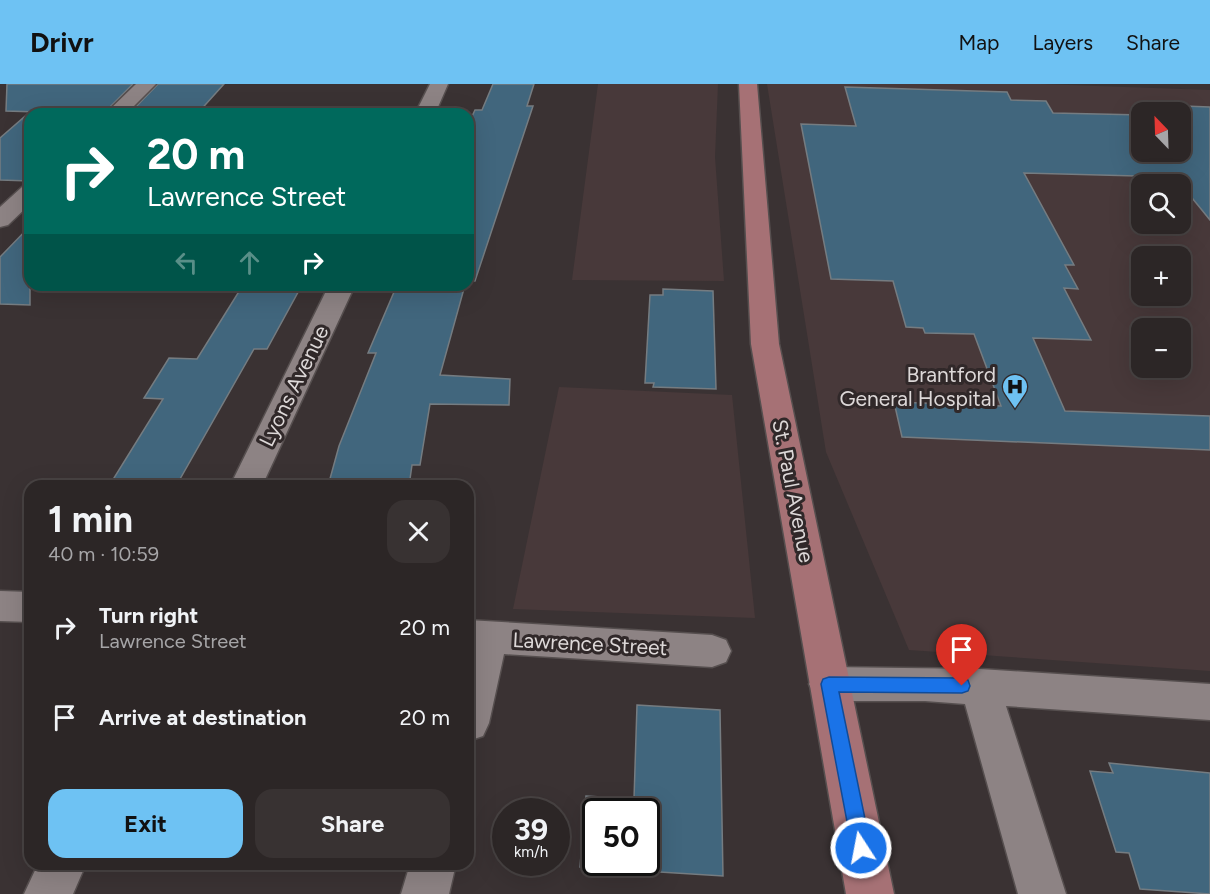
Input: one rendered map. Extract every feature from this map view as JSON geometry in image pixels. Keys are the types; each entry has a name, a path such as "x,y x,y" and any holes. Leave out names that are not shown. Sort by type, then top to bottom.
{"main road":[{"name":"St. Paul Avenue","path":"748,84 765,344 870,894"}],"street":[{"path":"121,108 147,84"},
{"path":"428,108 439,84"},
{"path":"0,220 24,198"},
{"name":"Lyons Avenue","path":"249,480 339,291"},
{"path":"0,606 24,607"},
{"path":"474,676 479,637"},
{"name":"Lawrence Street","path":"479,637 712,651"},
{"path":"829,684 980,686 1210,702"},
{"path":"980,686 1042,894"},
{"path":"48,894 60,870"},
{"path":"425,894 431,870"}],"shaded area":[{"path":"598,84 718,84 715,157 724,281 572,280"},
{"name":"Brantford General Hospital","path":"767,84 1041,84 1210,90 1210,671 909,650 826,452"},
{"path":"559,387 732,395 755,618 513,609"}],"building":[{"path":"7,84 133,84 109,108 24,108 24,112 6,111"},
{"path":"158,84 224,84 202,108 135,108"},
{"path":"493,84 534,84 527,106 533,106 475,281 474,112 475,110 482,110"},
{"path":"845,87 1007,92 1011,100 1046,101 1053,113 1131,115 1131,162 1191,162 1191,106 1210,107 1210,220 1191,197 1191,174 1131,174 1131,176 1024,173 1074,265 1065,265 1078,289 1064,288 1091,340 1033,338 1065,411 1210,416 1210,450 902,437 894,402 1001,406 974,334 925,333 923,328 906,327 893,281 831,279 801,124 856,126"},
{"path":"24,117 24,181 0,180 0,138"},
{"path":"24,232 24,291 30,291 30,305 0,304 0,257"},
{"path":"663,289 713,291 716,389 653,387 654,383 645,383 650,295 663,295"},
{"path":"239,291 299,291 267,349 254,349 179,480 113,480 163,399 144,398 169,358 197,359"},
{"path":"394,291 463,291 440,375 510,379 509,405 430,404 420,465 412,465 410,479 330,480 339,446 376,353 368,353"},
{"path":"637,705 720,710 723,876 660,872 660,798 634,798"},
{"path":"1109,763 1210,773 1210,894 1140,889 1129,853 1116,852 1090,771 1113,773"},
{"path":"586,796 618,798 586,798"},
{"path":"582,843 582,867 580,867"}],"place":[{"name":"Brantford General Hospital","path":"1015,410"}],"route":[{"path":"861,848 829,684 962,686"}]}
